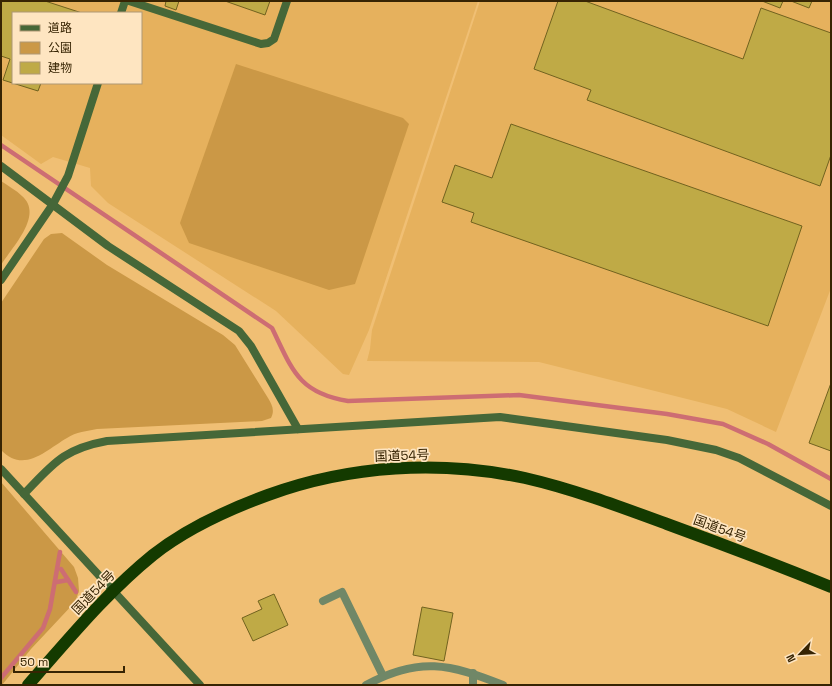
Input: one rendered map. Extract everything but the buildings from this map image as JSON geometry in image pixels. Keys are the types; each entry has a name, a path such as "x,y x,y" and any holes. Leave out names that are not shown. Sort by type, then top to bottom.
{"highway":[{"name":"国道54号","path":"28,685 113,589 154,554 177,538 222,512 256,499 303,484 366,471 395,468 437,468 505,475 567,490 749,554 831,587"}],"street":[{"path":"121,12 125,1"},
{"path":"129,1 261,44 268,43 274,39 287,1"},
{"path":"1,280 53,204 68,176 98,84"},
{"path":"1,166 108,246 239,331 251,346 298,429"},
{"path":"24,494 64,455 74,449 95,443 120,440 500,417 667,440 716,450 739,458 831,506"},
{"path":"1,469 200,685"},
{"path":"323,601 342,592 383,676"},
{"path":"366,685 383,676 409,668 424,666 457,668 503,685"},
{"path":"473,673 474,685"}],"shaded area":[{"path":"1,1 478,1 369,330 349,375 343,374 276,311 108,203 91,186 90,168 53,157 41,164 1,135"},
{"path":"480,1 831,1 831,288 776,432 727,409 539,362 367,361 372,330"}],"green space":[{"path":"236,64 403,118 409,124 355,284 329,290 189,243 180,223"},
{"path":"1,181 22,196 28,204 30,212 24,231 1,265"},
{"path":"62,233 107,265 223,335 235,345 271,403 273,410 271,418 262,421 97,429 74,434 35,458 26,460 18,460 10,457 1,450 1,303 44,239 51,234"},
{"path":"1,482 74,567 78,578 79,591 75,602 31,649 2,685"}],"waterway":[{"path":"1,145 272,328 285,356 299,377 307,385 318,392 348,401 519,395 667,414 723,424 768,444 831,479"},
{"path":"1,678 43,628 50,609 60,552"},
{"path":"61,569 76,592"},
{"path":"57,582 68,580"}]}
